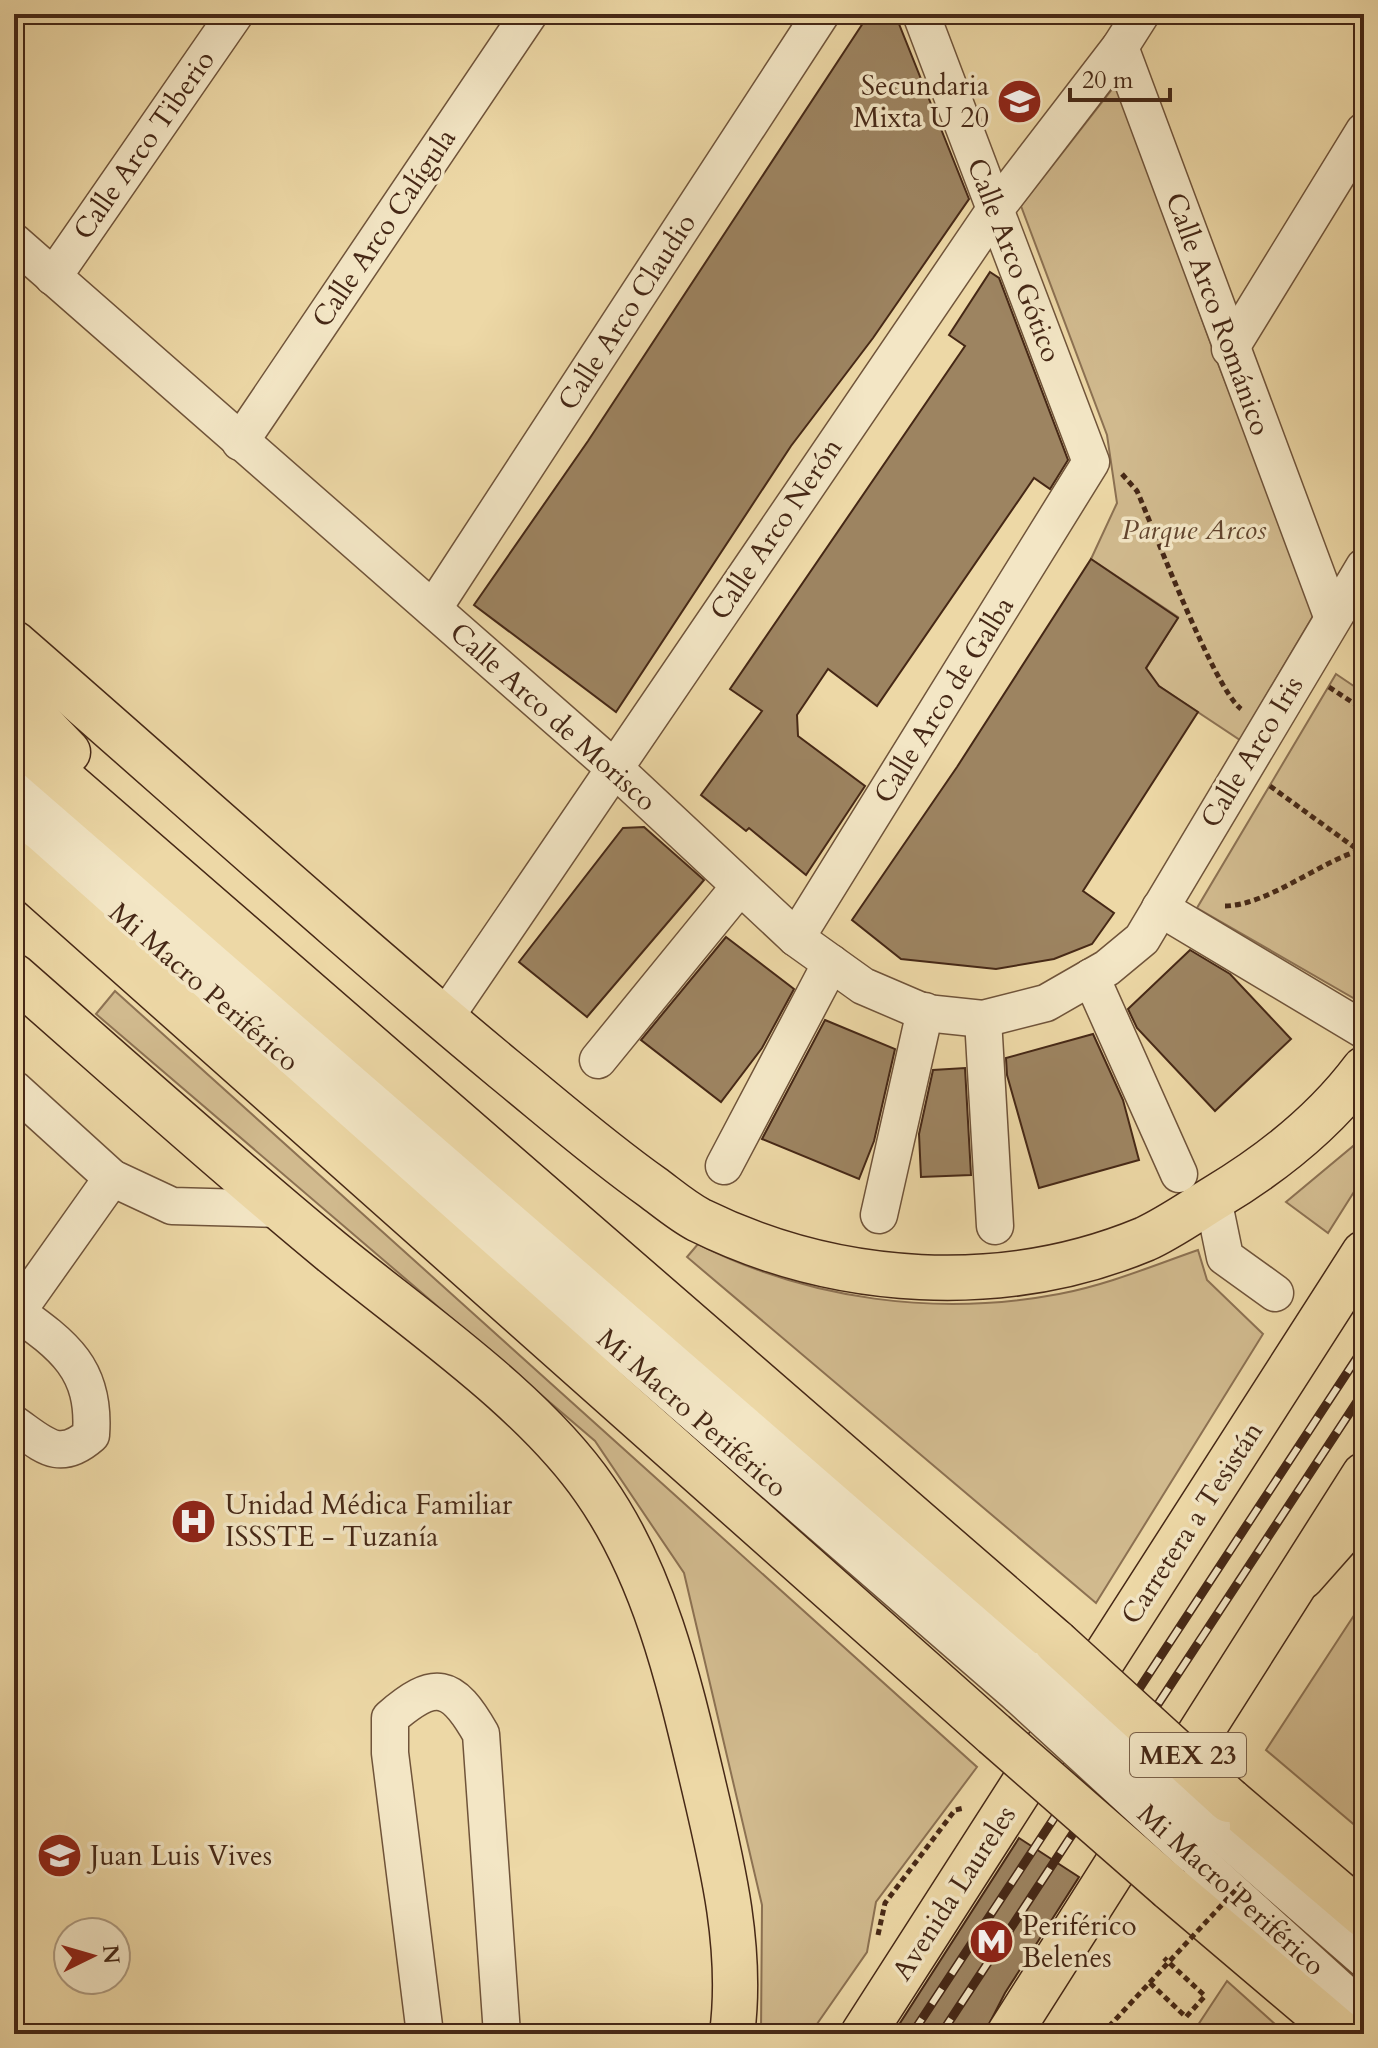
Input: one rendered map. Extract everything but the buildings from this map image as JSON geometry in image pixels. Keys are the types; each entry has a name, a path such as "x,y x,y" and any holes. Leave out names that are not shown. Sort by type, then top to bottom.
{"main road":[{"path":"14,643 444,1019 628,1170 696,1218 797,1256 869,1273 933,1279 999,1277 1066,1266 1148,1238 1211,1185 1288,1147 1364,1069"},
{"path":"14,696 244,935"},
{"path":"14,737 244,935 1037,1670 1201,1842 1342,2025"},
{"path":"14,863 994,1734 1201,1842 1364,1915"},
{"path":"14,976 279,1209 537,1420 596,1491 646,1585 678,1682 696,1753 717,1840 735,1946 732,2034"},
{"path":"1211,1185 1284,1171 1364,1113"},
{"name":"Carretera a Tesistán","path":"1018,1792 1364,1253"},
{"name":"MEX 23","path":"1009,2034 1364,1475"},
{"path":"1302,1577 1364,1507"},
{"name":"Avenida Laureles","path":"863,2034 1018,1792"}],"street":[{"name":"Calle Arco Tiberio","path":"53,277 235,14"},
{"name":"Calle Arco Calígula","path":"240,442 529,14"},
{"name":"Calle Arco Claudio","path":"433,609 821,14"},
{"name":"Calle Arco Gótico","path":"921,14 1091,462"},
{"path":"1120,47 1141,14"},
{"name":"Calle Arco Nerón","path":"444,1019 994,211 1120,47"},
{"name":"Calle Arco Románico","path":"1120,47 1332,616"},
{"path":"1230,349 1364,131"},
{"name":"Calle Arco de Morisco","path":"14,242 613,767 796,938 863,986 925,1011 983,1019 1046,1003 1091,977 1142,939"},
{"name":"Calle Arco de Galba","path":"796,938 1091,462"},
{"name":"Calle Arco Iris","path":"1142,939 1172,915 1243,766 1364,567"},
{"name":"Mi Macro Periférico","path":"14,779 1037,1670 1201,1842 1364,1959"},
{"name":"Mi Macro Periférico","path":"14,822 1037,1670"},
{"path":"598,1060 740,886"},
{"path":"1172,915 1364,1030"},
{"path":"724,1166 831,963"},
{"path":"1091,977 1211,1185 1225,1257 1275,1293"},
{"path":"879,1215 925,1011"},
{"path":"983,1019 995,1226"},
{"path":"14,1089 112,1178 172,1206 279,1209"},
{"path":"14,1424 52,1451 76,1448 91,1435 93,1406 87,1381 63,1347 15,1311 112,1178"},
{"path":"425,2034 390,1753 390,1718 416,1695 443,1692 462,1702 481,1734 502,2034"}],"path":[{"path":"1091,462 1107,462 1137,491 1231,702 1250,716 1272,720"},
{"path":"1243,766 1361,850"},
{"path":"1364,803 1357,811 1364,863"},
{"path":"1172,915 1193,906 1231,906 1361,850"},
{"path":"876,1944 885,1903 955,1810 968,1807"},
{"path":"1102,2034 1244,1881"},
{"path":"1150,1983 1186,2017 1205,1996 1164,1958"}],"green space":[{"name":"Parque Arcos","path":"1117,83 1217,361 1316,611 1240,740 1142,675 1178,617 1091,559 1117,503 1107,435 1021,206"},
{"path":"1336,674 1364,693 1362,1003 1197,908"},
{"path":"115,991 977,1767 876,1902 867,1952 810,2034 761,2034 762,1905 684,1573 595,1441 96,1014"},
{"path":"1364,1137 1364,1176 1328,1233 1286,1202"},
{"path":"698,1244 784,1279 829,1290 874,1299 967,1304 1013,1301 1077,1290 1198,1250 1207,1280 1263,1334 1096,1603 687,1257"},
{"path":"1364,1600 1364,1833 1266,1750"},
{"path":"1227,1981 1286,2034 1192,2034"}],"railway":[{"path":"912,2034 1364,1347"},
{"path":"941,2034 1364,1391"}],"place":[{"name":"Secundaria Mixta U 20","path":"1020,102"},
{"name":"Unidad Médica Familiar ISSSTE - Tuzanía","path":"194,1521"},
{"name":"Juan Luis Vives","path":"59,1856"},
{"name":"Periférico Belenes","path":"991,1942"}]}
